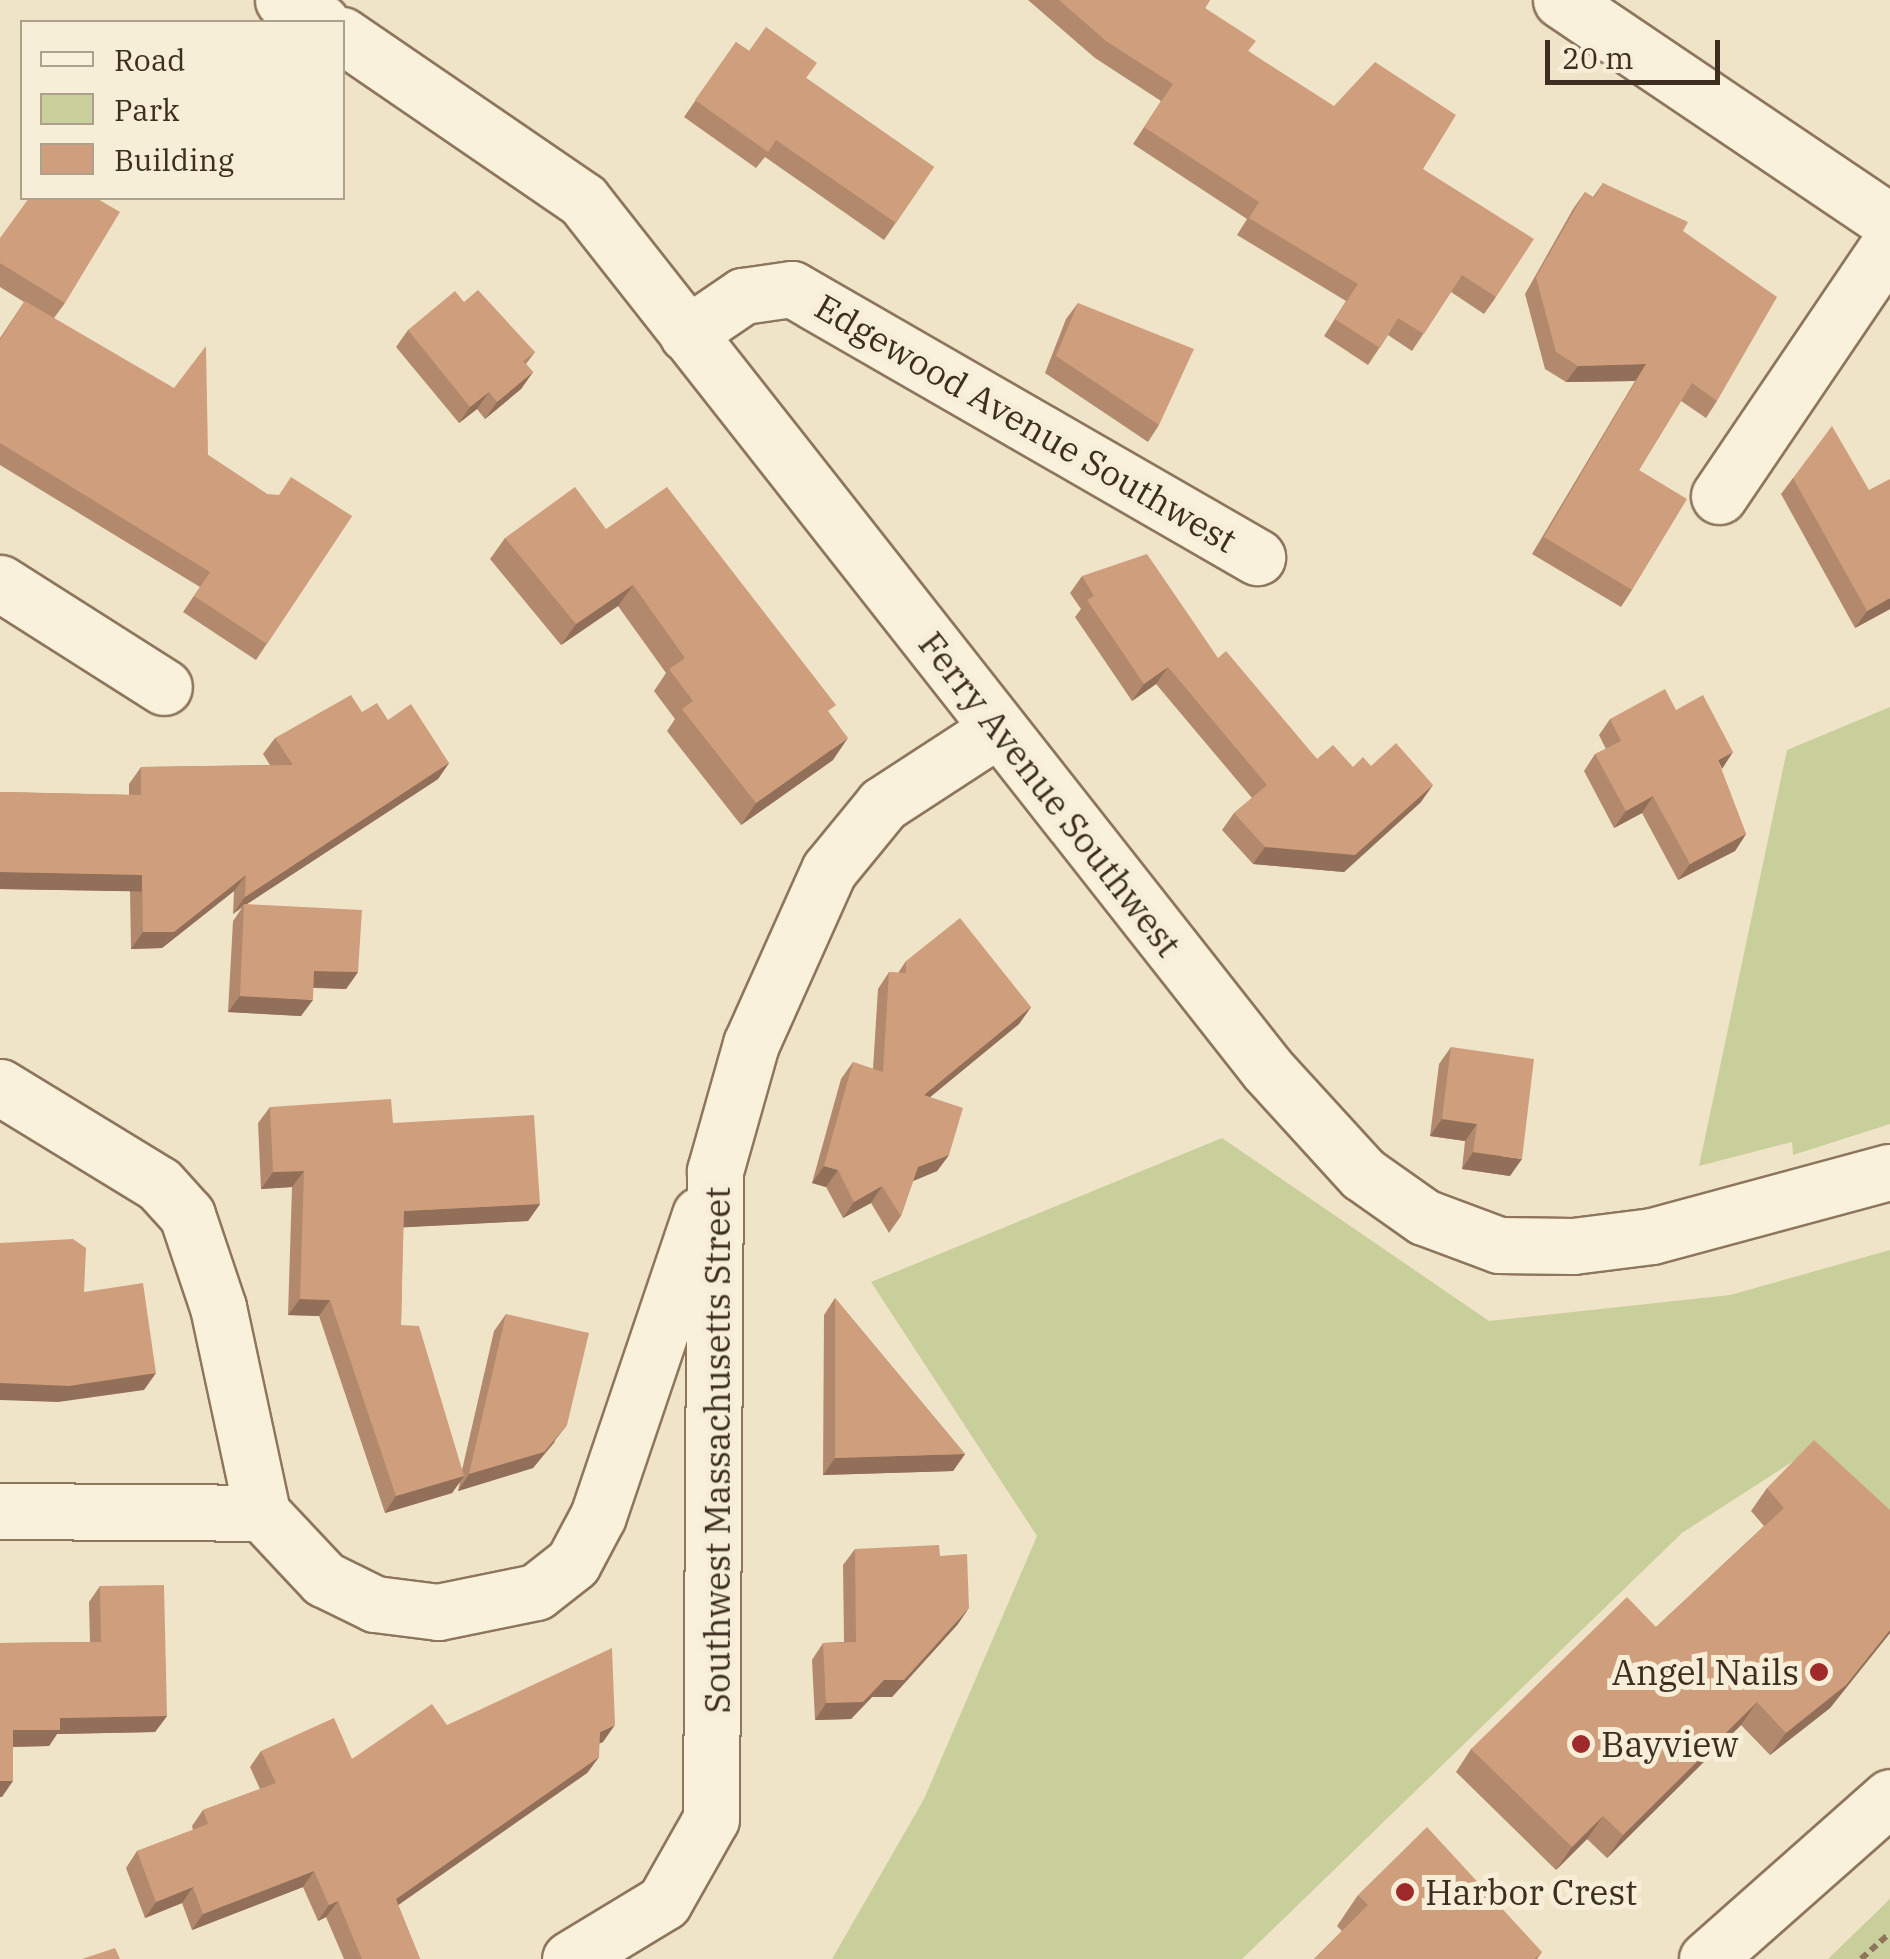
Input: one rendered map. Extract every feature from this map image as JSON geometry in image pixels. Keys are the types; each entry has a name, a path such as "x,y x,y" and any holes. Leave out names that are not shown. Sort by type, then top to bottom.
{"street":[{"path":"284,0 318,20"},
{"path":"1561,0 1890,222"},
{"name":"Ferry Avenue Southwest","path":"345,38 583,200 1268,1069 1362,1174 1424,1217 1499,1245 1573,1246 1652,1236 1890,1172"},
{"path":"1719,496 1890,243"},
{"name":"Edgewood Avenue Southwest","path":"688,334 743,296 792,290 1256,557"},
{"path":"0,584 164,688"},
{"name":"Southwest Massachusetts Street","path":"570,1959 664,1902 712,1819 718,1762 715,1171 751,1044 829,870 883,804 998,729"},
{"path":"0,1087 159,1184 187,1215 218,1307 262,1513 324,1579 376,1604 438,1612 536,1592 573,1564 598,1516 715,1171"},
{"path":"0,1510 262,1513"},
{"path":"1707,1959 1890,1797"}],"path":[{"path":"1861,1959 1890,1933"}],"green space":[{"path":"1890,707 1890,1124 1793,1155 1792,1142 1699,1166 1787,750"},
{"path":"1222,1138 1489,1321 1730,1295 1890,1250 1890,1519 1812,1449 1682,1533 1242,1959 832,1959 924,1799 1037,1536 871,1282"},
{"path":"1890,1899 1890,1959 1828,1959"}],"building":[{"path":"1059,0 1210,0 1205,8 1256,41 1248,51 1334,106 1375,62 1456,115 1423,169 1534,239 1496,297 1462,275 1424,334 1398,318 1380,348 1335,319 1358,284 1249,218 1259,202 1144,127 1173,84 1106,41"},
{"path":"766,27 817,63 806,78 934,167 896,223 776,140 768,152 695,100 736,42 749,51"},
{"path":"1603,183 1688,222 1683,231 1777,297 1717,401 1692,383 1639,470 1687,499 1632,590 1544,537 1646,364 1578,366 1556,352 1536,277 1585,192 1594,198"},
{"path":"28,200 99,200 120,212 65,303 0,263 0,238"},
{"path":"478,290 535,352 523,361 533,372 497,402 489,392 470,407 408,330 455,291 464,302"},
{"path":"25,301 174,388 206,346 208,455 267,494 279,495 291,477 352,516 267,644 194,596 210,572 0,443 0,340"},
{"path":"1078,303 1194,349 1159,425 1056,356"},
{"path":"1832,426 1869,490 1890,479 1890,598 1867,611 1793,478"},
{"path":"575,487 606,529 667,487 836,705 828,711 848,738 756,803 682,709 693,701 669,669 685,658 633,585 576,624 505,538"},
{"path":"1147,554 1218,658 1226,651 1317,759 1333,745 1353,767 1363,757 1371,766 1396,743 1433,785 1355,855 1265,847 1234,813 1267,785 1168,667 1144,684 1087,600 1094,596 1082,576"},
{"path":"1665,689 1676,710 1703,695 1733,752 1718,760 1746,834 1690,864 1653,796 1626,811 1595,754 1621,741 1610,719"},
{"path":"351,695 362,712 377,703 388,720 411,704 449,763 245,897 246,875 174,932 143,932 142,875 0,872 0,792 141,795 141,767 293,765 275,738"},
{"path":"244,904 362,910 358,972 314,971 313,1000 240,996"},
{"path":"960,918 1031,1007 924,1095 963,1108 949,1155 918,1167 901,1216 882,1186 854,1202 838,1170 824,1166 853,1062 883,1072 889,972 906,973 906,961"},
{"path":"1451,1047 1534,1059 1522,1159 1473,1152 1477,1124 1442,1119"},
{"path":"391,1099 393,1123 534,1115 540,1204 404,1211 401,1325 419,1326 464,1476 396,1496 330,1300 300,1299 304,1171 273,1172 270,1107"},
{"path":"73,1239 86,1248 84,1292 143,1283 156,1373 69,1386 0,1383 0,1243"},
{"path":"835,1298 965,1454 835,1458"},
{"path":"506,1314 589,1333 567,1425 544,1452 469,1474"},
{"path":"1814,1440 1890,1510 1890,1630 1846,1685 1786,1733 1757,1702 1623,1835 1603,1816 1572,1847 1471,1749 1627,1597 1656,1627 1784,1508 1767,1488"},
{"path":"939,1545 940,1556 967,1554 969,1608 904,1680 884,1680 863,1702 826,1703 823,1643 856,1642 855,1549"},
{"path":"164,1585 167,1716 60,1718 60,1730 13,1730 13,1781 0,1781 0,1643 101,1642 100,1586"},
{"path":"612,1648 615,1725 600,1732 599,1757 396,1899 420,1959 362,1959 338,1901 329,1905 314,1871 203,1914 193,1887 156,1902 137,1851 208,1824 203,1810 276,1783 261,1751 334,1718 352,1759 432,1704 447,1725"},
{"path":"1427,1827 1542,1952 1534,1959 1314,1959 1368,1905 1358,1895"},
{"path":"115,1948 120,1959 82,1959"}],"place":[{"name":"Angel Nails","path":"1819,1672"},
{"name":"Bayview","path":"1581,1744"},
{"name":"Harbor Crest","path":"1405,1892"}]}
